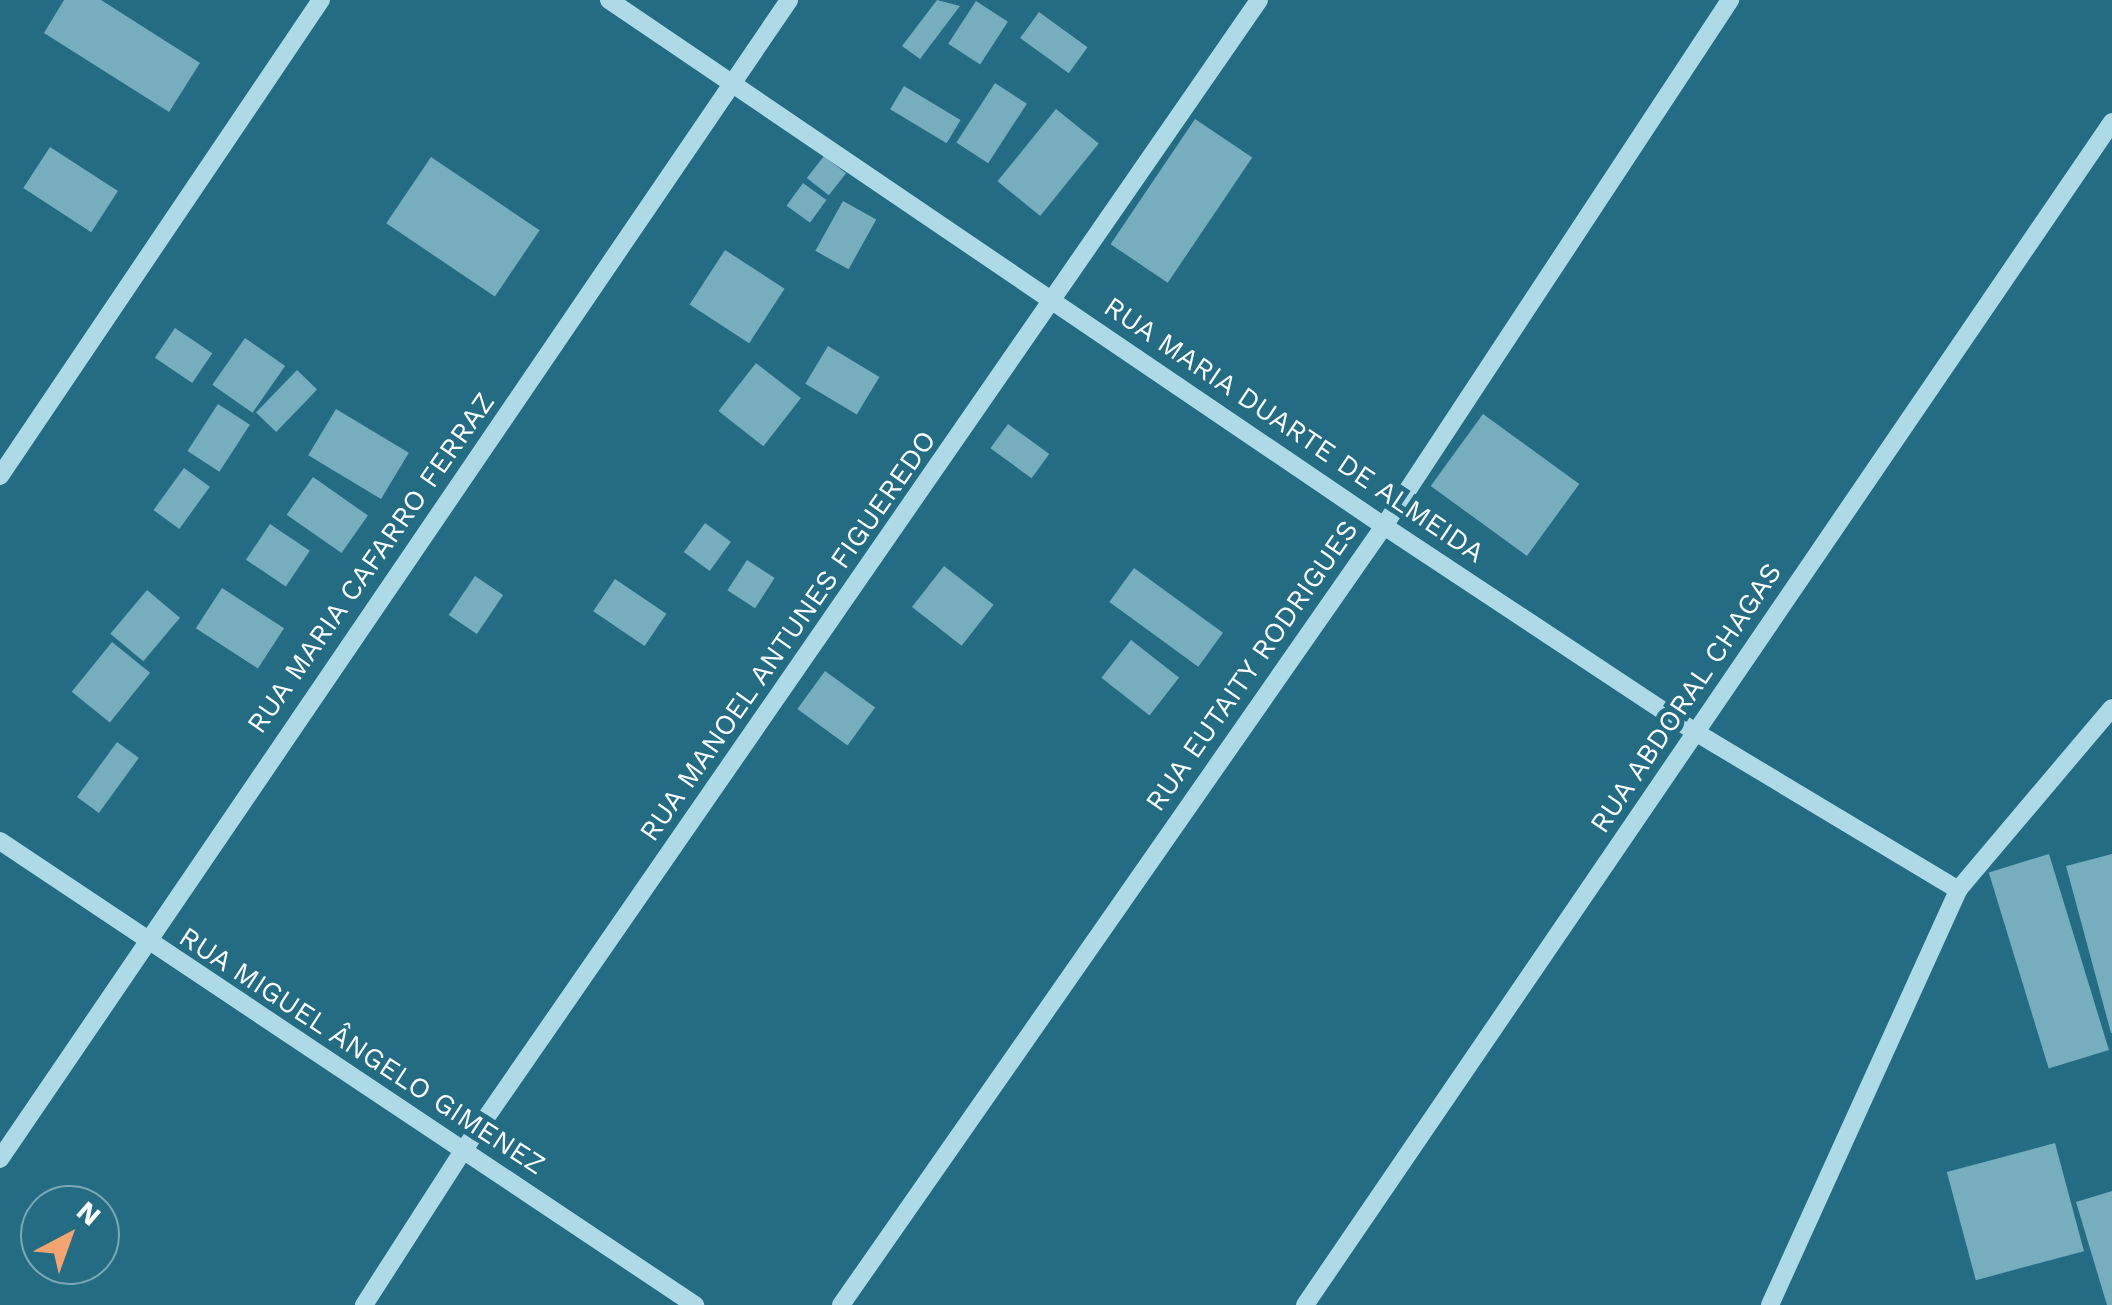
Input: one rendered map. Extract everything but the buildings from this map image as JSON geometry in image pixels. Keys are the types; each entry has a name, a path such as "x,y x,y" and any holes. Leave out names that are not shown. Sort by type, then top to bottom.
{"street":[{"path":"0,476 322,0"},
{"name":"RUA MARIA DUARTE DE ALMEIDA","path":"609,0 1384,526 1697,732 1958,890"},
{"name":"RUA MARIA CAFARRO FERRAZ","path":"0,1159 144,941 789,0"},
{"name":"RUA MANOEL ANTUNES FIGUEREDO","path":"364,1305 463,1151 1259,0"},
{"name":"RUA EUTAITY RODRIGUES","path":"841,1305 1384,526 1730,0"},
{"name":"RUA ABDORAL CHAGAS","path":"1305,1305 2112,122"},
{"path":"1780,1301 1958,890 2112,708"},
{"name":"RUA MIGUEL ÂNGELO GIMENEZ","path":"0,840 144,941 696,1305"}]}
